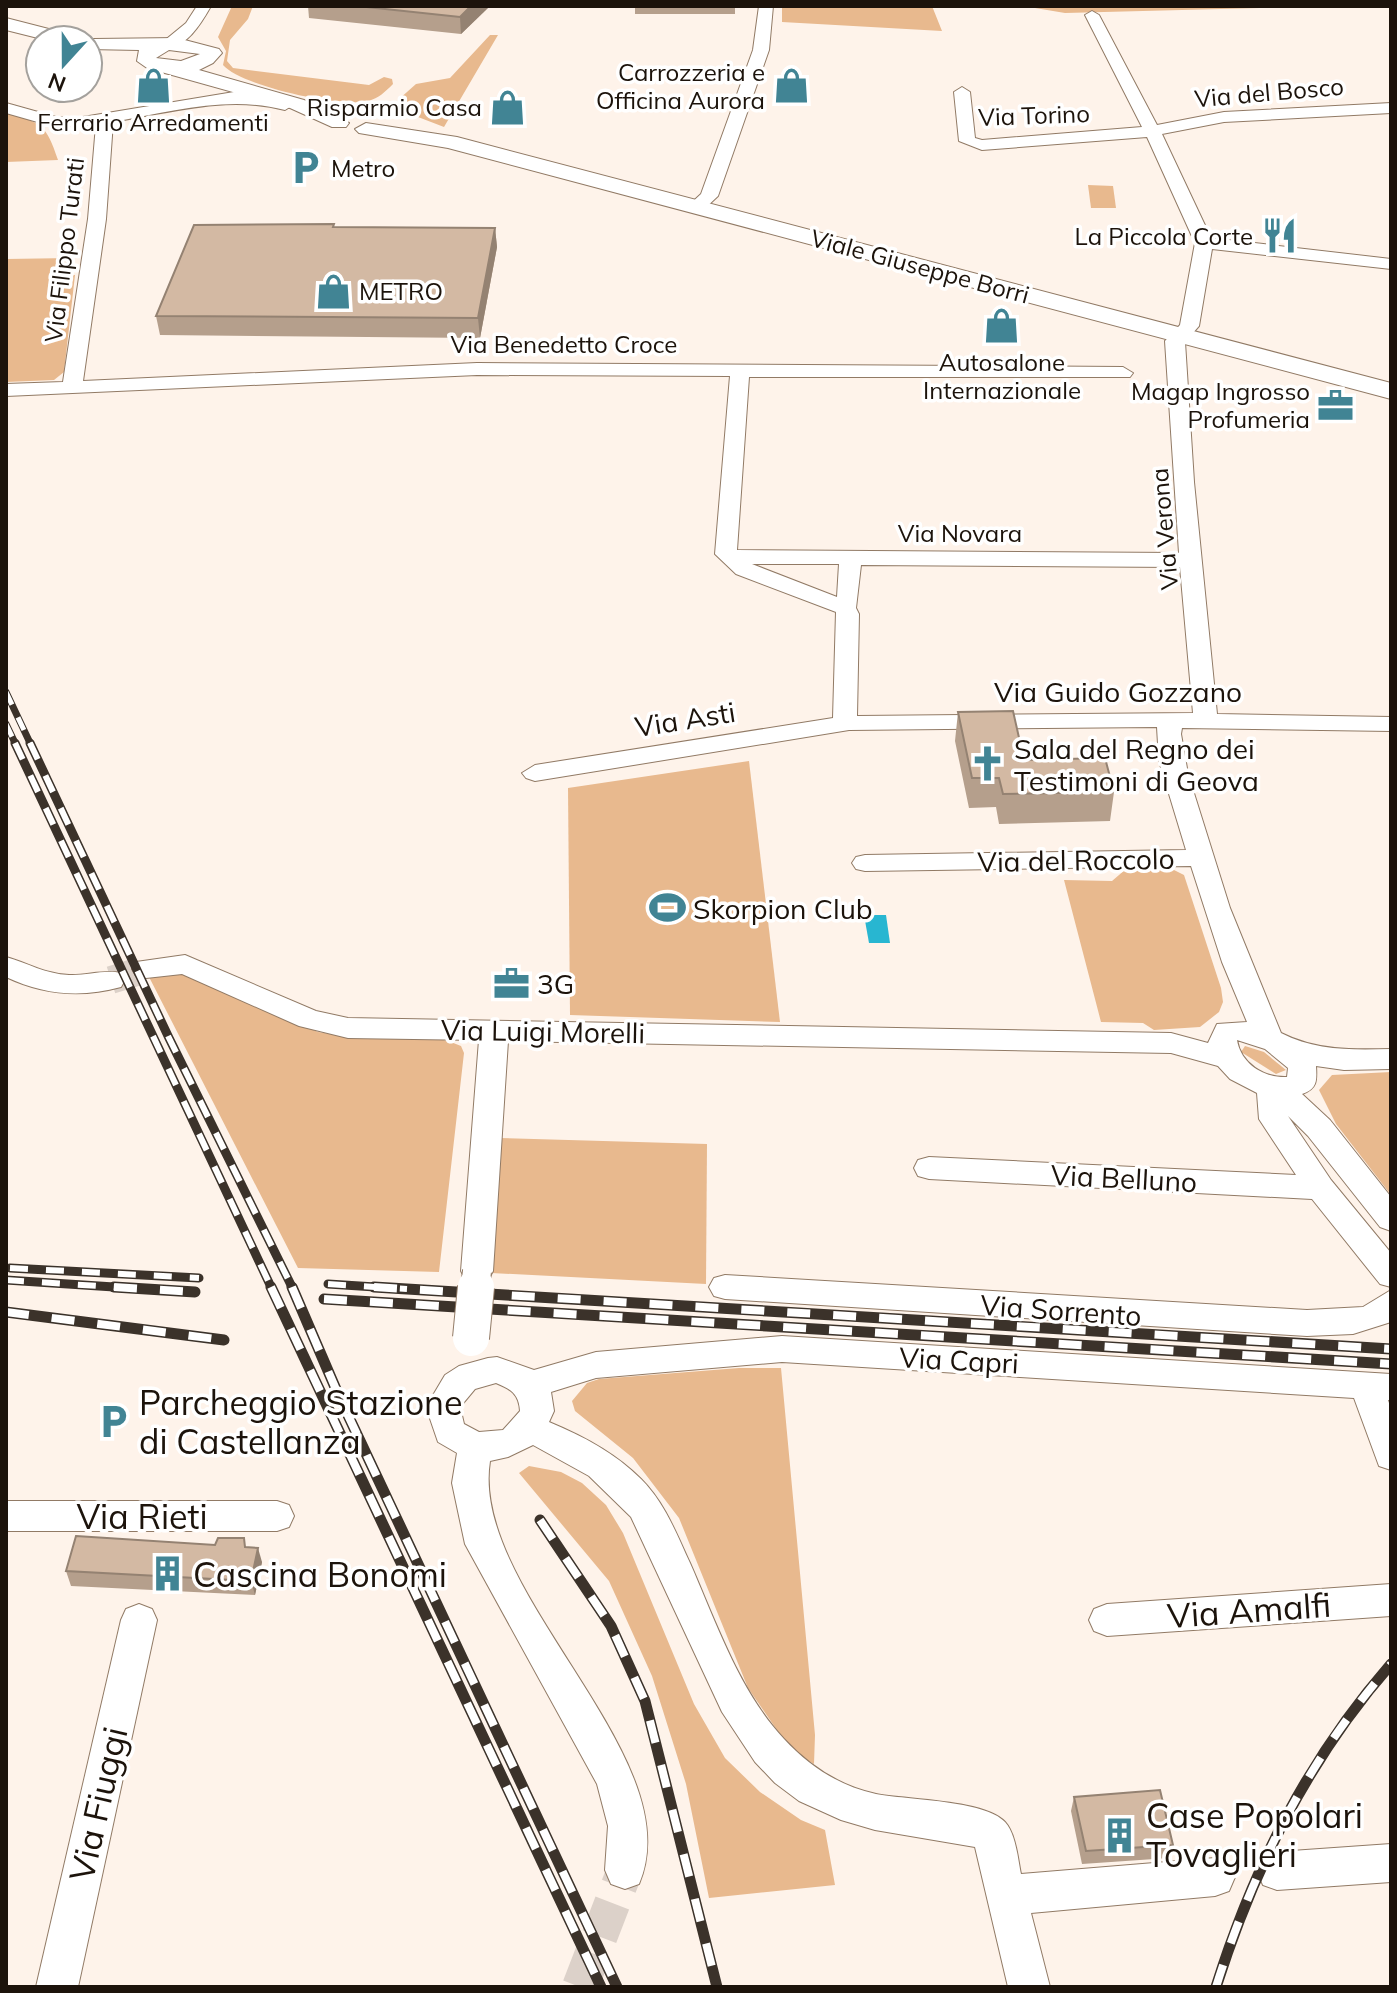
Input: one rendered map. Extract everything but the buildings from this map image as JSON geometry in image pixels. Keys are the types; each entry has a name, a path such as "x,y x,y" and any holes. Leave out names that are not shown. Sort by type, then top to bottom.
{"main road":[{"name":"Viale Giuseppe Borri","path":"104,44 199,44 209,47 210,68 217,73 362,119 1391,391"},
{"path":"145,57 151,50 166,44"},
{"name":"Viale Giuseppe Borri","path":"104,47 313,110 339,123 362,119 388,123 389,115 449,142"},
{"path":"170,67 198,64 209,47"}],"street":[{"path":"166,44 194,24 204,6"},
{"path":"696,207 709,196 758,59 766,6"},
{"path":"1092,15 1152,130 1204,243 1189,326 1178,335"},
{"path":"184,107 213,94 213,80"},
{"name":"Via Torino","path":"962,92 967,141 976,145 1152,130"},
{"path":"6,108 62,123 105,120 244,97 313,110"},
{"name":"Via del Bosco","path":"1152,130 1224,117 1391,108"},
{"name":"Via Filippo Turati","path":"72,387 97,219 105,120"},
{"path":"1204,243 1391,264"},
{"name":"Via Verona","path":"1178,335 1175,344 1206,720"},
{"name":"Via Benedetto Croce","path":"6,390 477,369 1123,373"},
{"path":"740,370 724,545 727,557 744,569 845,608 848,614 845,723"},
{"name":"Via Novara","path":"727,557 1192,560"},
{"path":"845,608 850,559"},
{"path":"1170,720 1170,761 1201,858"},
{"name":"Via Guido Gozzano","path":"845,723 1206,720 1391,724"},
{"name":"Via Asti","path":"535,773 845,723"},
{"name":"Via del Roccolo","path":"865,863 1201,858 1243,984 1286,1070"},
{"name":"Via Luigi Morelli","path":"146,969 185,964 325,1025 1171,1043 1227,1041 1286,1070"},
{"path":"6,966 35,980 65,986 111,980"},
{"path":"1243,984 1227,1041 1245,1075 1344,1060 1391,1059"},
{"path":"471,1375 471,1338 494,1030"},
{"path":"1286,1070 1319,1128 1391,1219"},
{"path":"1286,1070 1272,1114 1320,1188 1391,1275"},
{"name":"Via Belluno","path":"929,1168 1320,1188"},
{"name":"Via Sorrento","path":"725,1287 1295,1323 1370,1318 1383,1312 1391,1303"},
{"name":"Via Capri","path":"530,1385 596,1365 782,1349 1378,1386"},
{"path":"497,1370 521,1378 530,1385 539,1407 530,1429 506,1445 475,1447 450,1432 443,1407 448,1394 471,1375 497,1370"},
{"path":"1378,1386 1391,1456"},
{"path":"530,1429 596,1461 640,1499 655,1524 740,1713 775,1760 814,1788 845,1803 987,1830 997,1844 1029,1987"},
{"path":"475,1447 469,1483 483,1544 615,1779 628,1826 625,1870"},
{"name":"Via Rieti","path":"6,1516 277,1516"},
{"name":"Via Amalfi","path":"1107,1620 1391,1600"},
{"name":"Via Fiuggi","path":"57,1987 139,1620"},
{"path":"1277,1871 1391,1863"},
{"path":"1009,1895 1215,1877"}],"shaded area":[{"path":"232,6 253,6 248,19 230,40 227,61 233,68 369,85 384,77 392,79 393,84 368,101 336,101 292,94 233,73 223,65 226,51 218,37"},
{"path":"782,6 932,6 942,31 782,22"},
{"path":"1023,6 1259,6 1260,8 1065,13"},
{"path":"490,35 498,35 444,127 418,117 408,104 398,100 416,84 450,78"},
{"path":"6,113 41,127 50,139 58,160 6,162"},
{"path":"1088,185 1113,186 1116,208 1091,208"},
{"path":"71,258 66,274 75,275 64,372 54,380 6,382 6,259"},
{"name":"Skorpion Club","path":"749,761 780,1022 570,1015 568,788"},
{"path":"1170,868 1184,875 1221,988 1223,1002 1219,1012 1200,1027 1154,1030 1143,1023 1101,1022 1064,880 1112,881 1126,869"},
{"path":"182,970 318,1032 427,1037 461,1046 464,1053 439,1272 298,1268 148,975"},
{"path":"1245,1046 1264,1052 1286,1070 1276,1074 1241,1052"},
{"path":"1391,1072 1391,1195 1336,1124 1319,1090 1332,1075"},
{"path":"500,1138 707,1144 706,1284 491,1273"},
{"path":"739,1368 781,1368 815,1735 814,1764 792,1752 748,1688 679,1518 633,1458 575,1411 572,1401 587,1383 599,1379"},
{"path":"529,1466 561,1472 582,1483 606,1505 623,1533 694,1704 725,1758 760,1792 801,1820 825,1830 835,1885 709,1898 686,1784 652,1676 609,1581 519,1473"}],"water":[{"path":"864,915 886,915 890,943 869,943"}],"tunnel":[{"path":"111,980 146,969"},
{"path":"580,1987 625,1870"}],"railway":[{"path":"6,692 31,745"},
{"path":"6,724 16,745"},
{"path":"15,743 272,1289"},
{"path":"30,743 169,1038 293,1289"},
{"path":"10,1268 199,1278"},
{"path":"6,1280 116,1287"},
{"path":"328,1284 407,1289"},
{"path":"116,1287 195,1292"},
{"path":"116,1287 145,1289"},
{"path":"271,1287 601,1987"},
{"path":"292,1287 338,1394 617,1987"},
{"path":"374,1287 1391,1349"},
{"path":"324,1299 1391,1364"},
{"path":"6,1312 224,1340"},
{"path":"540,1520 611,1626 645,1701 717,1987"},
{"path":"1216,1987 1248,1899 1287,1816 1334,1738 1391,1664"}],"place":[{"name":"Ferrario Arredamenti","path":"153,85"},
{"name":"Carrozzeria e Officina Aurora","path":"791,86"},
{"name":"Risparmio Casa","path":"508,107"},
{"name":"Metro","path":"305,168"},
{"name":"La Piccola Corte","path":"1279,236"},
{"name":"METRO","path":"333,291"},
{"name":"Autosalone Internazionale","path":"1002,325"},
{"name":"Magap Ingrosso Profumeria","path":"1336,405"},
{"name":"Sala del Regno dei Testimoni di Geova","path":"988,764"},
{"name":"Skorpion Club","path":"667,908"},
{"name":"3G","path":"511,983"},
{"name":"Parcheggio Stazione di Castellanza","path":"113,1422"},
{"name":"Cascina Bonomi","path":"167,1574"},
{"name":"Case Popolari Tovaglieri","path":"1120,1835"}]}
